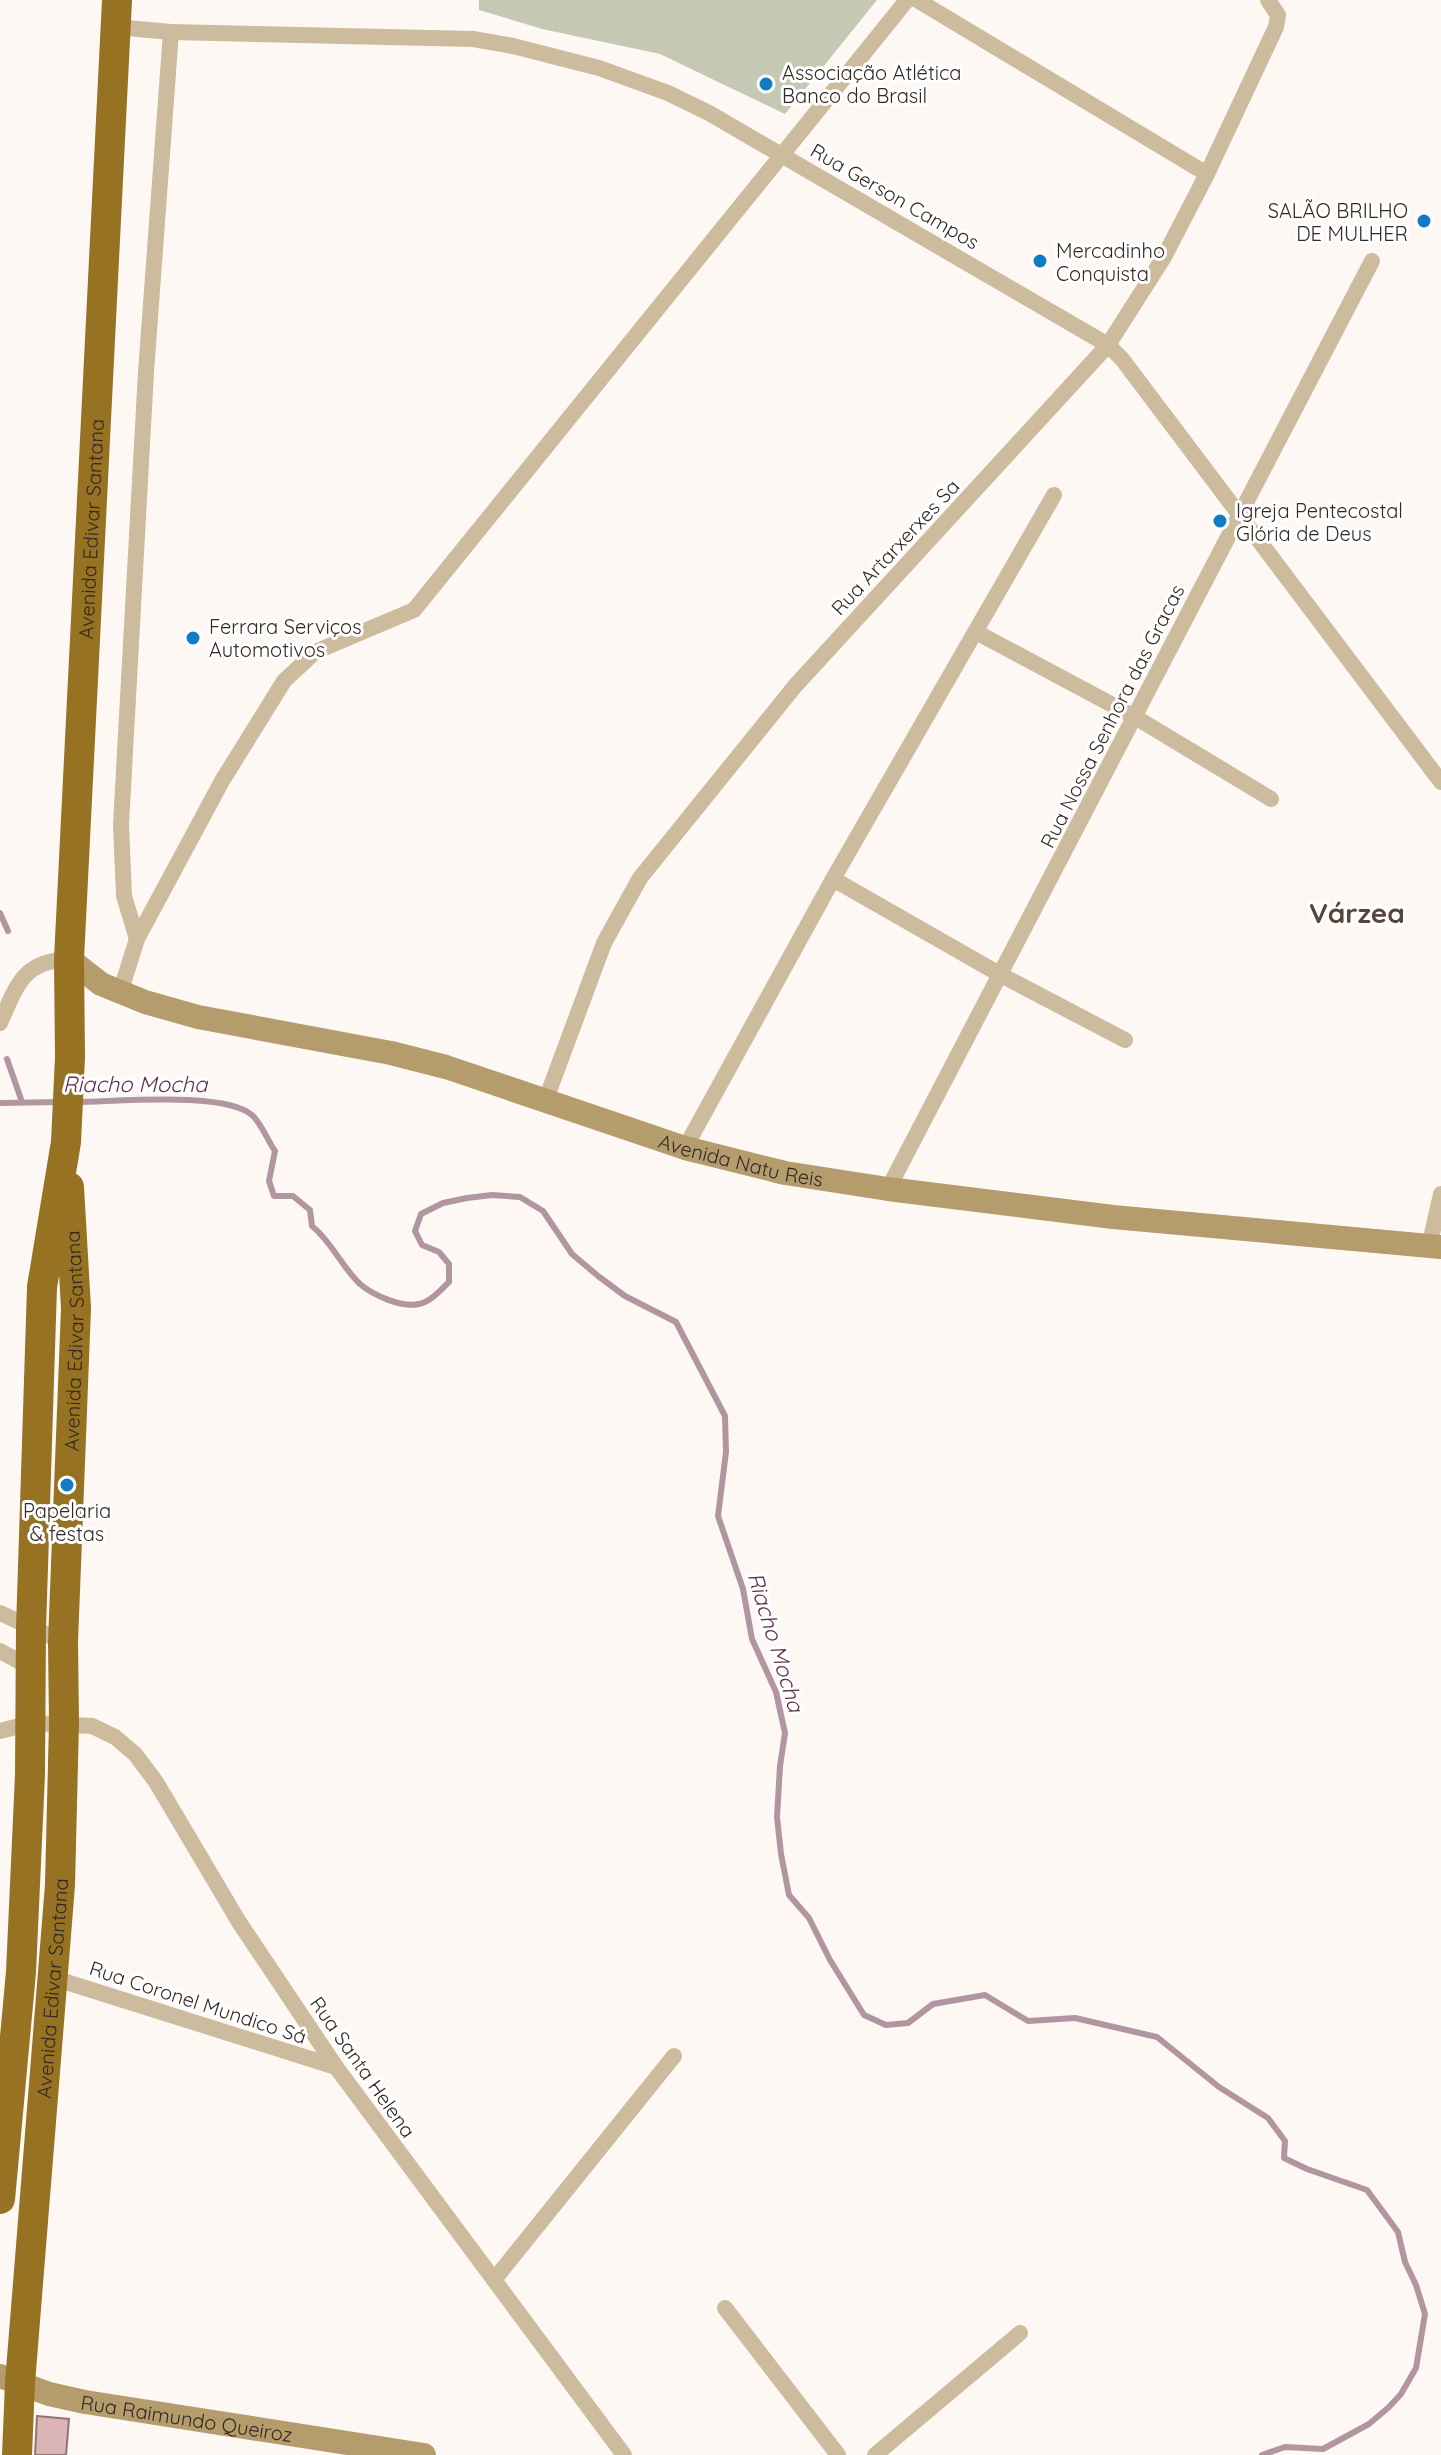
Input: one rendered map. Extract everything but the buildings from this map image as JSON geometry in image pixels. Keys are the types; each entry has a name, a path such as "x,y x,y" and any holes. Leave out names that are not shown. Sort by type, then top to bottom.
{"highway":[{"name":"Avenida Edivar Santana","path":"0,2199 11,1970 31,1723 42,1287 66,1136 70,1057 69,959 117,14"},
{"name":"Avenida Edivar Santana","path":"17,2455 10,2380 60,1885 63,1642 76,1308 66,1136"}],"street":[{"path":"120,993 137,939 222,781 284,681 315,652 414,610 907,0"},
{"path":"917,0 1207,174"},
{"name":"Rua Artarxerxes Sa","path":"545,1102 604,943 640,878 804,676 1108,345 1164,257 1207,174 1279,20 1268,0"},
{"name":"Rua Gerson Campos","path":"117,14 171,32 434,37 513,46 636,80 709,113 782,155 1108,345 1240,512 1441,782"},
{"path":"137,939 124,896 121,825 146,372 171,32"},
{"name":"Rua Nossa Senhora das Gracas","path":"888,1189 1372,261"},
{"path":"685,1148 833,879 1054,495"},
{"path":"976,632 1135,717 1271,799"},
{"path":"833,879 1001,975 1125,1040"},
{"path":"0,1023 19,983 32,968 46,960 69,959"},
{"name":"Avenida Natu Reis","path":"69,959 101,984 120,993 198,1017 420,1060 685,1148 785,1173 1113,1217 1435,1247"},
{"path":"1435,1247 1441,1194"},
{"path":"0,1613 63,1642"},
{"path":"0,1651 31,1668"},
{"name":"Rua Santa Helena","path":"0,1731 31,1723 92,1726 115,1737 135,1754 156,1782 239,1922 336,2067 624,2455"},
{"name":"Rua Coronel Mundico Sá","path":"11,1970 53,1977 336,2067"},
{"path":"494,2280 674,2056"},
{"path":"725,2308 838,2455"},
{"path":"875,2455 1020,2333"},
{"name":"Rua Raimundo Queiroz","path":"10,2380 49,2394 85,2402 418,2454"}],"green space":[{"name":"Associação Atlética Banco do Brasil","path":"479,0 877,0 785,114 660,54 542,29 479,10"}],"waterway":[{"path":"0,913 8,931"},
{"path":"7,1059 22,1102"},
{"name":"Riacho Mocha","path":"76,1102 194,1100 238,1108 252,1115 275,1151 269,1181 274,1196 293,1196 310,1210 312,1226 353,1277 388,1300 412,1305 423,1303 449,1282 449,1264 439,1252 422,1245 415,1231 421,1214 443,1203 467,1198 492,1195 520,1197 543,1211 572,1254 598,1276 625,1296 676,1322 725,1416 726,1452 718,1516 743,1589 752,1639 776,1692 785,1733 777,1817 789,1895 809,1918 830,1960 864,2015 886,2025 908,2023 933,2004 985,1995 1028,2021 1075,2018 1157,2037 1219,2087 1268,2118 1285,2141 1284,2158 1367,2190 1398,2232 1405,2262 1425,2314 1416,2368 1401,2394 1369,2424 1323,2449 1285,2447 1262,2455"},
{"name":"Riacho Mocha","path":"0,1103 60,1102"}],"place":[{"name":"Associação Atlética Banco do Brasil","path":"766,84"},
{"name":"SALÃO BRILHO DE MULHER","path":"1424,221"},
{"name":"Mercadinho Conquista","path":"1040,261"},
{"name":"Igreja Pentecostal Glória de Deus","path":"1220,521"},
{"name":"Ferrara Serviços Automotivos","path":"193,638"},
{"name":"Papelaria & festas","path":"67,1485"}],"district":[{"name":"Várzea","path":"1357,912"}]}
